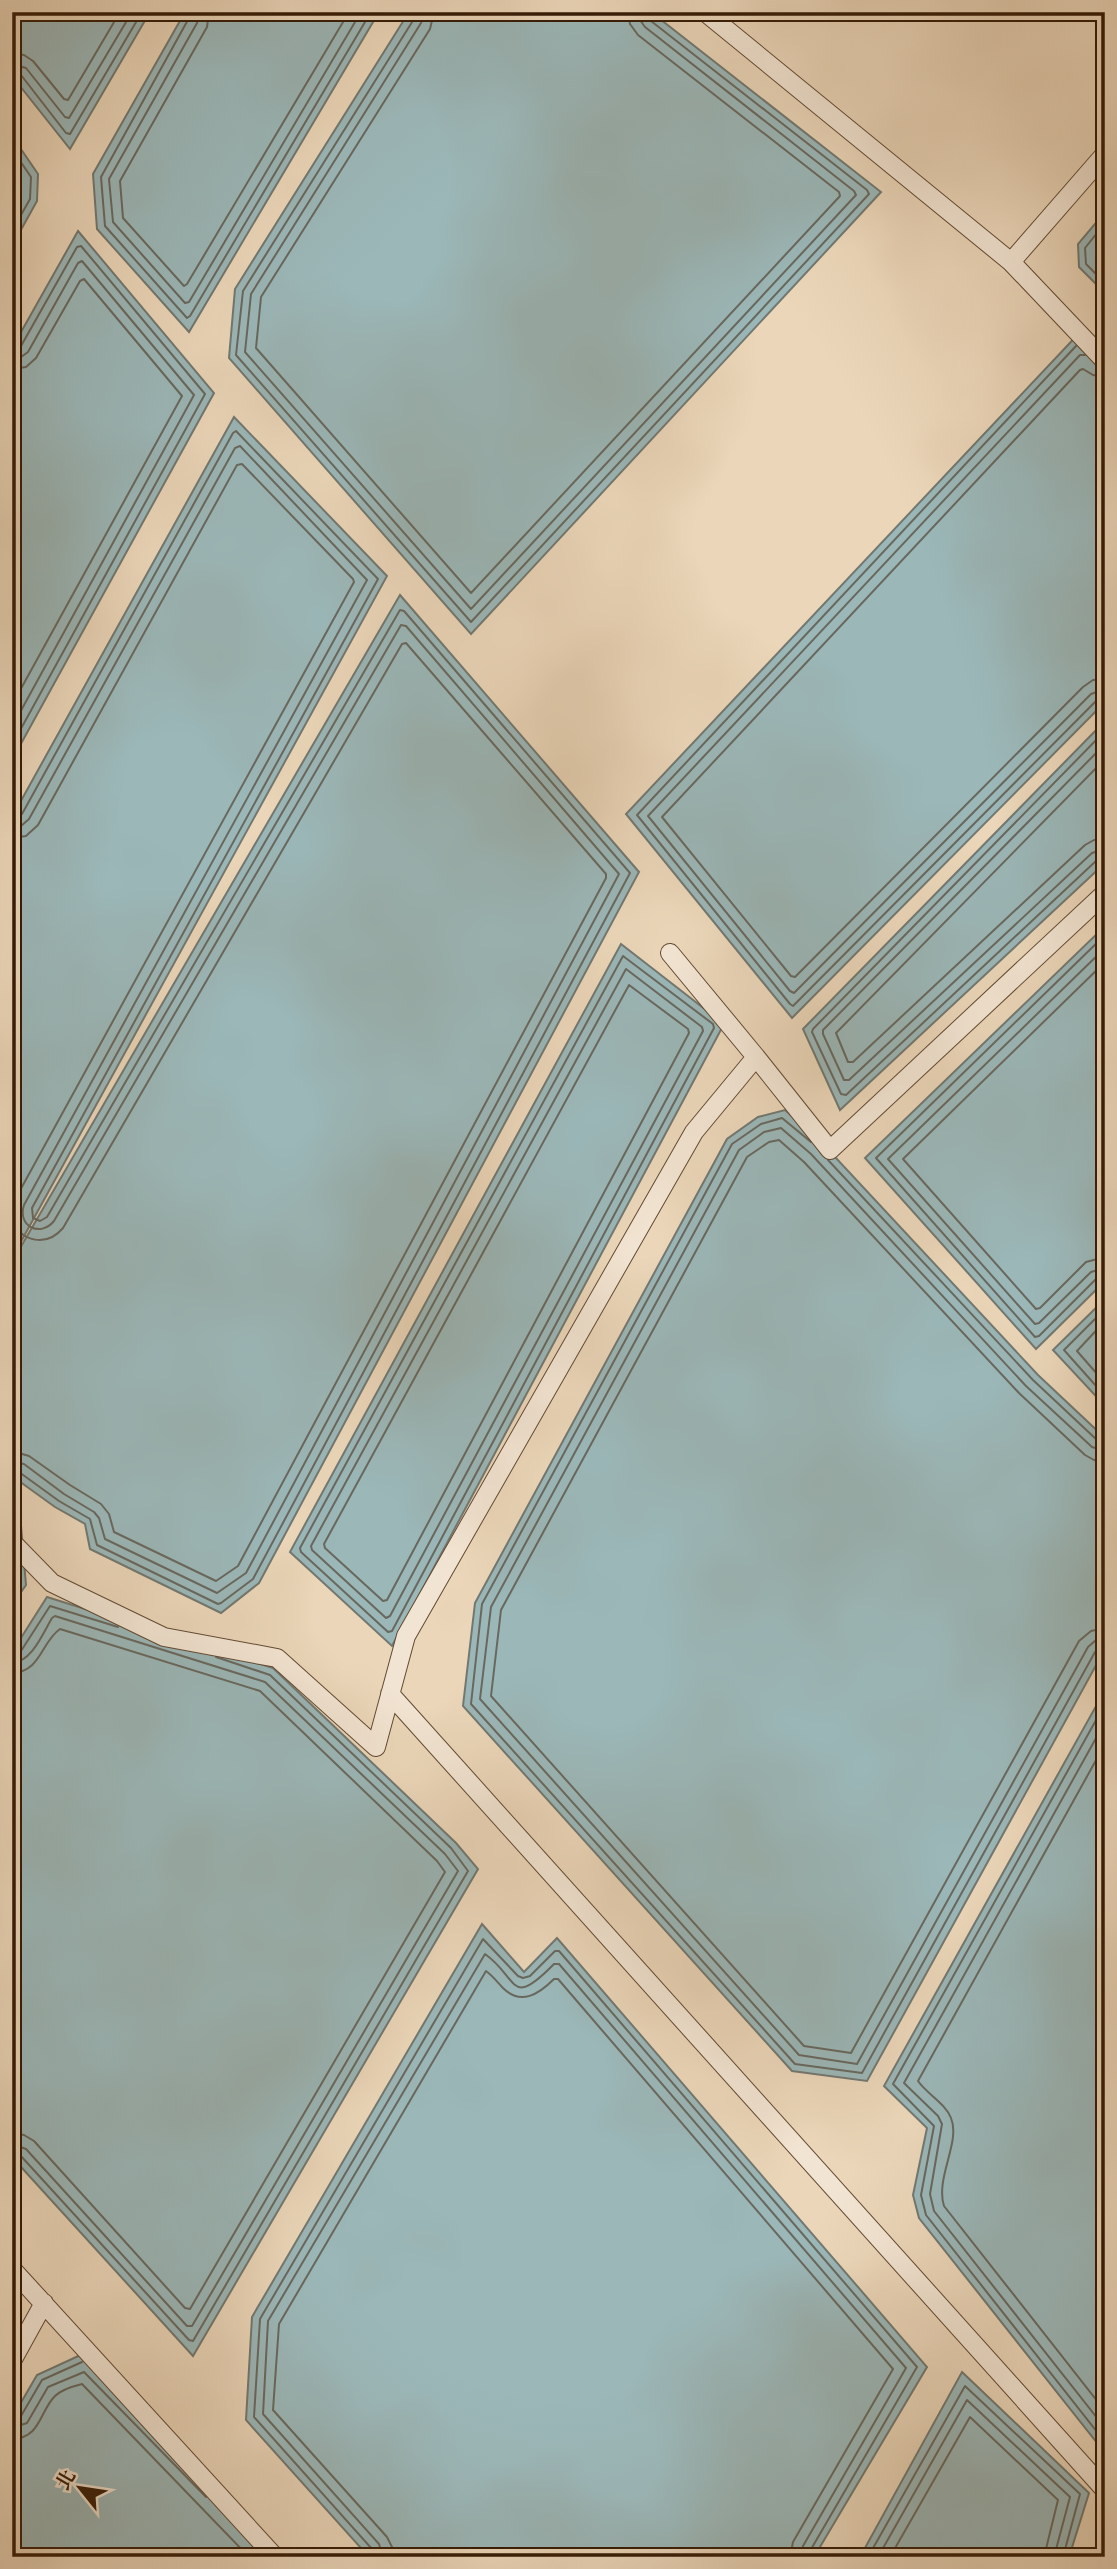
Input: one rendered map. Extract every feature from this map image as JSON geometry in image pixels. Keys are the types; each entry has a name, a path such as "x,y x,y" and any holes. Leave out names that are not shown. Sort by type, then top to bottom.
{"lane":[{"path":"705,12 1012,262 1105,360"},
{"path":"1012,262 1105,154"},
{"path":"670,953 830,1150 1105,893"},
{"path":"12,1542 52,1583 164,1637 276,1658 376,1746 406,1636 694,1132 756,1057"},
{"path":"390,1694 1105,2490"},
{"path":"12,2269 275,2557"},
{"path":"12,2361 44,2303"}],"water":[{"path":"12,12 150,12 70,149 12,76"},
{"path":"185,12 379,12 189,332 97,229 93,174"},
{"path":"409,12 651,12 881,192 471,634 229,358 235,289"},
{"path":"12,136 38,174 37,201 12,246"},
{"path":"1105,212 1105,293 1079,267 1078,244"},
{"path":"78,231 214,393 12,760 12,348"},
{"path":"1083,329 1105,353 1105,702 792,1018 626,814"},
{"path":"234,417 387,576 12,1258 12,817"},
{"path":"400,595 639,872 259,1583 221,1613 90,1549 85,1524 55,1507 12,1476 12,1262"},
{"path":"1105,721 1105,863 840,1110 803,1029"},
{"path":"1105,926 1105,1281 1036,1349 865,1158"},
{"path":"621,944 724,1024 392,1646 290,1552"},
{"path":"785,1110 822,1143 1038,1375 1105,1438 1105,1649 867,2081 792,2071 463,1706 475,1603 727,1139 758,1117"},
{"path":"1105,1299 1105,1406 1053,1350"},
{"path":"12,1516 21,1526 26,1585 12,1605"},
{"path":"47,1597 273,1668 456,1843 478,1869 193,2356 12,2157 12,1652"},
{"path":"1105,1690 1105,2453 919,2218 913,2195 927,2128 884,2086"},
{"path":"482,1924 524,1972 557,1938 927,2367 814,2557 369,2557 246,2420 252,2317"},
{"path":"87,2352 286,2557 12,2557 12,2418 37,2375"},
{"path":"962,2372 1089,2493 1069,2557 860,2557"}]}
